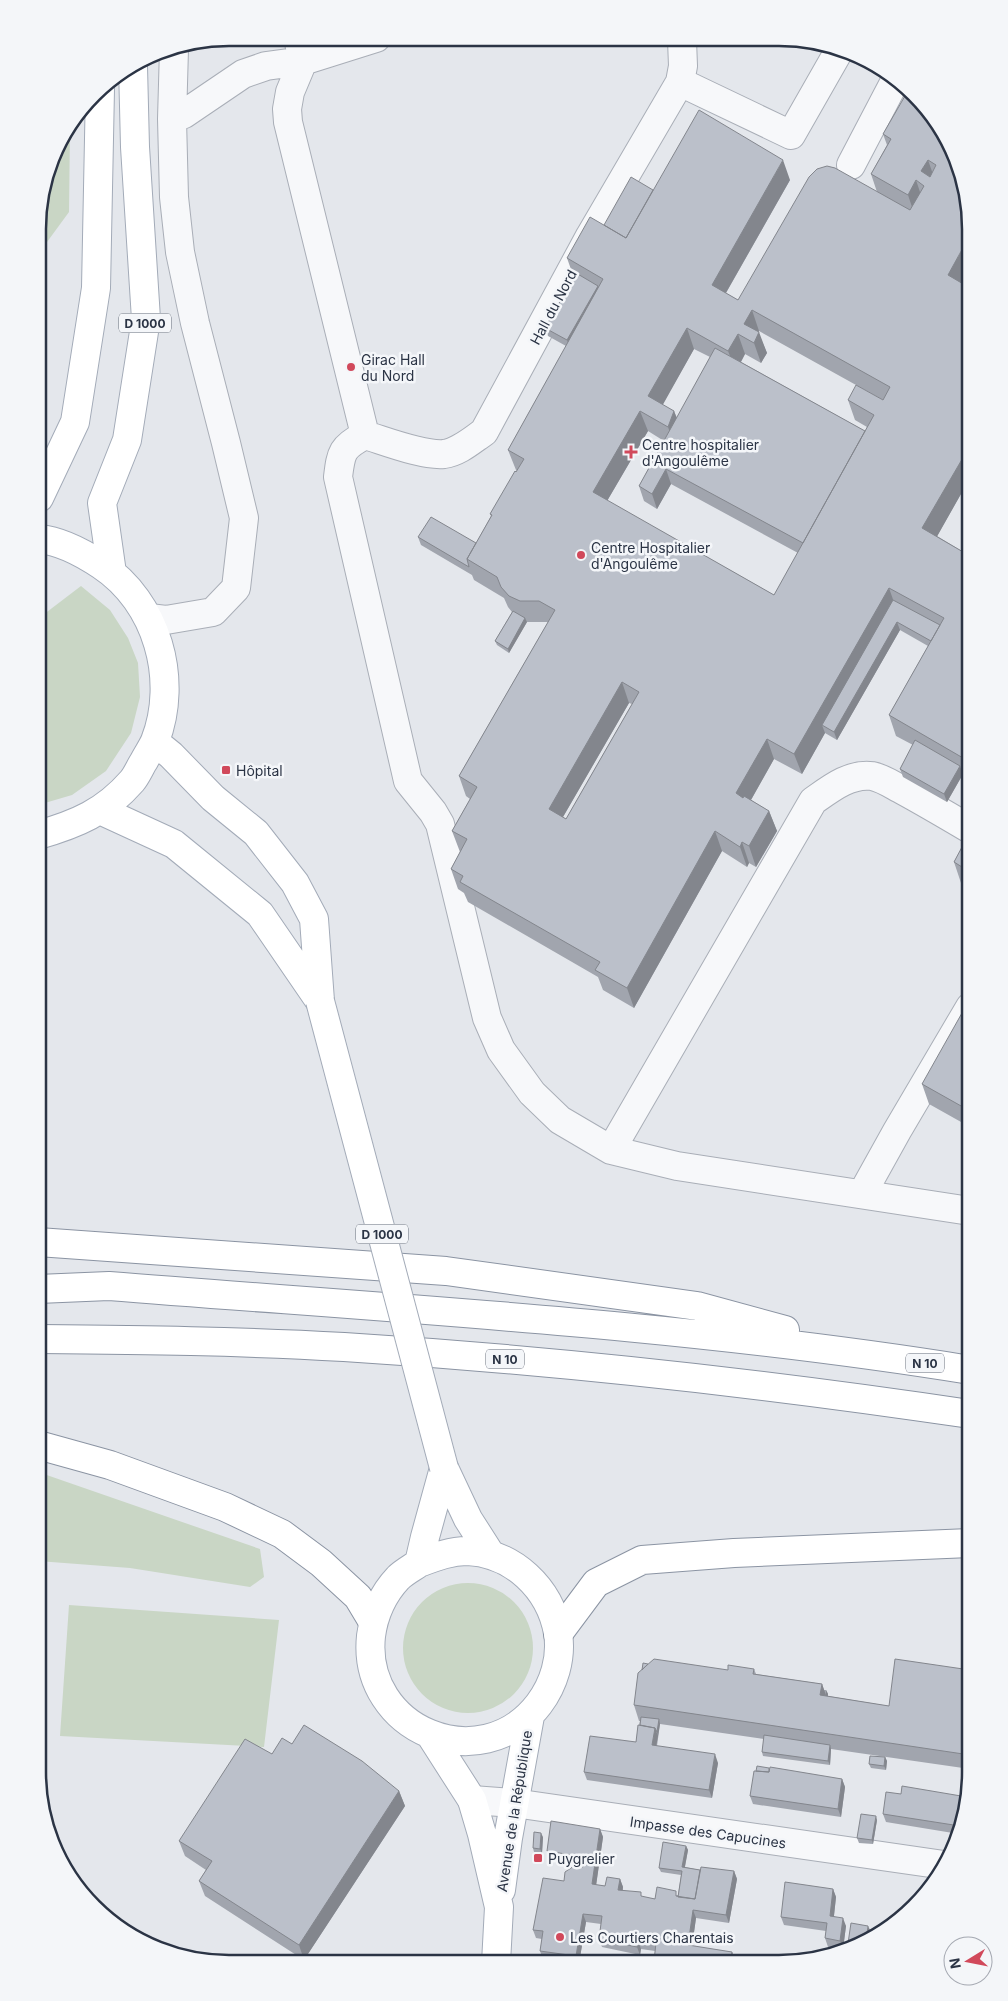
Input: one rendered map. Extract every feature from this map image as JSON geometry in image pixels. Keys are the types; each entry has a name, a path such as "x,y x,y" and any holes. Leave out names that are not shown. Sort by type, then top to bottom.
{"main road":[{"name":"D 1000","path":"112,573 102,503 127,440 146,319 135,147 134,73"},
{"path":"46,483 75,422 96,288 100,100"},
{"path":"46,540 81,552 112,573 133,594 149,618 160,647 165,677 163,710 155,742 133,780 100,810 70,826 46,833"},
{"name":"D 1000","path":"155,742 171,755 213,798 256,833 295,883 314,919 320,1001 444,1468 468,1519 491,1555"},
{"name":"D 1000","path":"100,810 174,844 260,914 320,1001"},
{"path":"46,1243 456,1272 697,1306 881,1356"},
{"name":"N 10","path":"46,1289 119,1287 706,1334 881,1356 962,1369"},
{"name":"N 10","path":"46,1339 147,1340 342,1347 513,1360 742,1383 962,1413"},
{"path":"46,1447 110,1465 225,1507 282,1534 321,1563 358,1597 373,1622"},
{"name":"D 1000","path":"419,1563 444,1468"},
{"path":"558,1634 596,1583 642,1560 744,1553 962,1543"},
{"path":"466,1551 491,1555 516,1566 537,1584 551,1608 558,1634 558,1664 548,1692 530,1716 509,1731 484,1740 457,1741 431,1736 407,1722 387,1702 375,1677 370,1649 373,1622 383,1598 398,1578 419,1563 442,1554 466,1551"},
{"name":"Avenue de la République","path":"496,1955 499,1907 514,1803 530,1716"},
{"name":"Avenue de la République","path":"431,1736 472,1800 499,1907"}],"street":[{"path":"172,119 184,114 243,74 266,66 300,49 321,46"},
{"name":"Hall du Nord","path":"365,435 419,450 444,454 463,447 484,432 590,236 680,82 683,66 682,46"},
{"path":"300,49 286,110 288,122 365,435 349,444 341,455 338,477 408,782 434,812 440,824 487,1018 500,1050 532,1093 560,1120 611,1150 677,1166 962,1210"},
{"path":"149,618 166,620 213,612 236,588 244,518 194,323 180,252 174,197 172,119 174,55"},
{"path":"680,82 790,135 836,55"},
{"path":"851,165 892,86"},
{"path":"611,1150 813,801 843,781 872,776 918,798 962,824"},
{"path":"865,1194 867,1185 897,1131 962,1021"},
{"name":"Impasse des Capucines","path":"472,1800 514,1803 936,1864"}],"green space":[{"path":"70,140 69,212 46,243 48,205 52,182 60,159"},
{"path":"81,586 110,610 128,638 138,663 140,697 131,733 106,771 72,795 46,803 46,613"},
{"path":"46,1475 260,1549 264,1577 250,1587 130,1568 46,1562"},
{"path":"468,1583 481,1584 493,1588 514,1602 528,1623 532,1635 532,1661 528,1673 514,1694 493,1708 481,1712 468,1713 455,1712 443,1708 422,1694 408,1673 404,1661 403,1648 404,1635 408,1623 422,1602 443,1588 455,1584"},
{"path":"69,1605 279,1620 264,1747 60,1736"}],"building":[{"name":"Centre Hospitalier d'Angoulême","path":"904,97 924,118 943,148 956,182 960,205 962,250 948,275 962,283 962,459 922,528 962,551 962,757 889,715 944,618 889,588 794,754 767,739 736,793 769,811 749,846 742,842 740,847 715,831 627,988 595,970 600,962 460,882 463,876 451,869 467,839 452,831 477,787 459,776 555,610 539,601 520,601 509,596 501,587 497,577 467,559 492,515 490,514 524,459 508,450 603,279 567,258 590,217 626,238 699,110 783,160 712,285 738,300 809,177 817,169 827,166 835,168 910,210 924,186 916,180 908,195 871,174 891,139 883,134","holes":["928,160 936,165 930,177 921,171","752,310 890,387 883,400 856,385 848,400 874,415 774,595 593,492 640,411 668,427 674,411 648,396 687,328 728,351 738,334 754,343 759,332 744,324","622,682 639,692 566,819 549,809"]},
{"path":"631,177 653,190 626,238 604,225"},
{"path":"576,273 598,286 567,340 545,328"},
{"path":"715,348 865,431 803,543 666,469 652,494 639,486"},
{"path":"431,517 476,543 467,559 469,567 418,537"},
{"path":"893,600 940,625 931,641 897,622 834,732 822,725"},
{"path":"513,611 525,618 508,649 495,641"},
{"path":"915,740 960,766 944,794 900,769"},
{"path":"962,847 962,867 954,862"},
{"path":"962,1013 962,1106 922,1084"},
{"path":"654,1659 728,1670 728,1665 754,1669 753,1674 822,1684 820,1695 889,1706 895,1659 962,1669 962,1754 634,1705 638,1673"},
{"path":"643,1663 648,1664 642,1670"},
{"path":"641,1717 659,1719 657,1732 655,1728 640,1725"},
{"path":"304,1725 362,1761 399,1791 299,1945 199,1881 212,1861 179,1841 245,1739 272,1754 282,1738 292,1744"},
{"path":"638,1725 655,1728 652,1745 715,1754 709,1790 584,1772 590,1736 636,1742"},
{"path":"764,1735 830,1745 828,1761 762,1752"},
{"path":"870,1756 885,1757 884,1766 869,1764"},
{"path":"757,1766 769,1768 769,1772 756,1771"},
{"path":"770,1767 842,1779 838,1809 750,1796 754,1771 769,1772"},
{"path":"902,1786 960,1796 954,1825 883,1814 886,1792 901,1794"},
{"path":"861,1814 876,1816 872,1840 857,1838"},
{"path":"551,1821 600,1829 592,1884 605,1886 607,1877 620,1879 618,1890 641,1892 641,1896 655,1899 657,1887 676,1891 676,1896 695,1899 701,1867 734,1871 726,1915 693,1910 688,1945 732,1952 731,1955 655,1955 656,1943 638,1941 637,1947 599,1939 602,1916 583,1914 576,1955 540,1951 543,1931 533,1930 543,1878 564,1881 565,1872 574,1866 583,1867 584,1857 547,1851"},
{"path":"534,1832 541,1833 540,1849 533,1848"},
{"path":"663,1842 686,1846 682,1867 700,1870 695,1899 678,1897 682,1871 659,1868"},
{"path":"785,1882 833,1889 830,1916 843,1918 840,1941 825,1938 827,1923 781,1917"},
{"path":"851,1923 868,1926 867,1932 848,1941"}],"place":[{"name":"Girac Hall du Nord","path":"351,367"},
{"name":"Centre hospitalier d'Angoulême","path":"631,452"},
{"name":"Centre Hospitalier d'Angoulême","path":"581,555"},
{"name":"Hôpital","path":"226,770"},
{"name":"Puygrelier","path":"538,1858"},
{"name":"Les Courtiers Charentais","path":"560,1937"}]}
